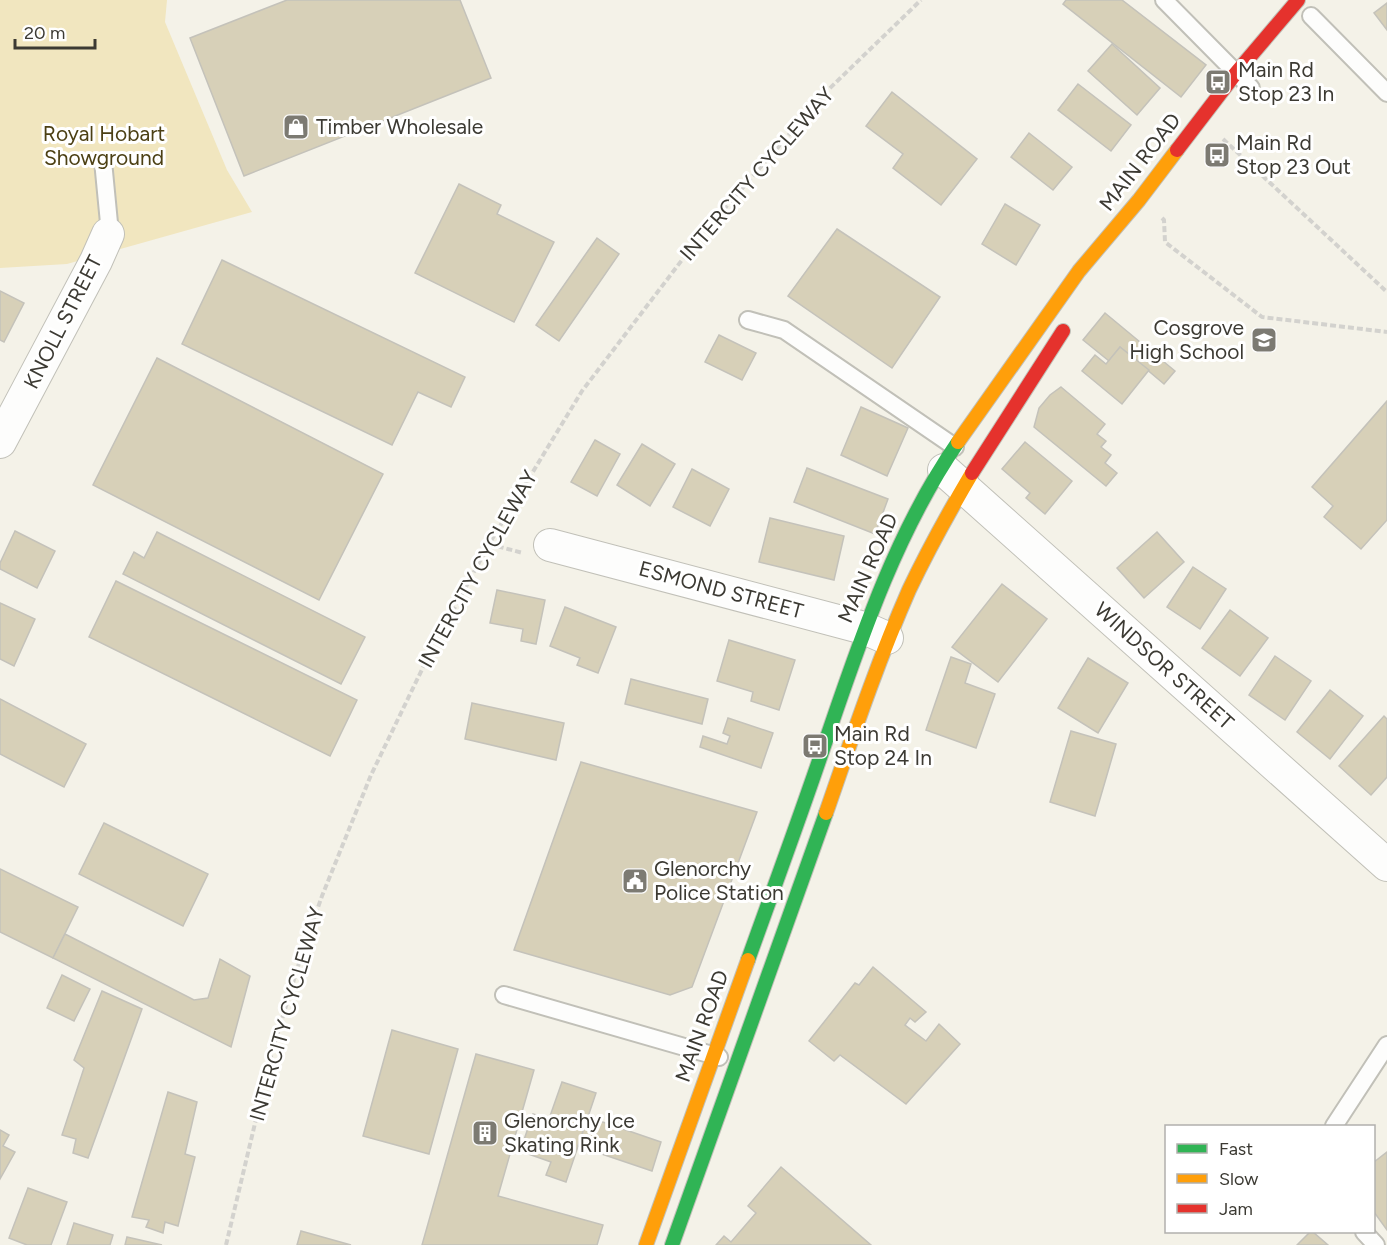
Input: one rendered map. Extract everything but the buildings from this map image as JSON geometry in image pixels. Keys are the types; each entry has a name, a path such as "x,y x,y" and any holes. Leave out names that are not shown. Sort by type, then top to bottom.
{"main road":[{"name":"MAIN ROAD","path":"646,1245 804,804 877,634 924,559 953,467 1079,271 1138,200 1236,73 1298,0"},
{"name":"MAIN ROAD","path":"672,1245 737,1061 919,506 953,467 1010,409 1073,315"}],"street":[{"name":"KNOLL STREET","path":"0,442 108,234"},
{"name":"WINDSOR STREET","path":"953,467 1387,865"},
{"name":"ESMOND STREET","path":"550,545 877,634"}],"lane":[{"path":"1164,0 1251,88"},
{"path":"1311,17 1387,93"},
{"path":"103,161 108,234"},
{"path":"748,320 784,330 953,467"},
{"path":"504,995 737,1061"},
{"path":"1335,1125 1387,1045"},
{"path":"1365,1233 1376,1245"}],"path":[{"name":"INTERCITY CYCLEWAY","path":"226,1245 272,1052 322,896 371,775 429,655 489,544 582,391 698,239 827,91 921,0"},
{"path":"1215,132 1387,292"},
{"path":"1164,220 1165,242 1262,317 1387,332"}],"green space":[{"name":"Royal Hobart Showground","path":"0,0 167,0 165,22 227,170 252,212 67,264 0,268"}],"traffic: fast":[{"path":"748,960 880,591 915,514 958,442"},
{"path":"672,1245 826,813"}],"traffic: slow":[{"path":"958,442 1079,271 1139,200 1177,150"},
{"path":"826,813 897,617 939,531 972,473"},
{"path":"646,1245 748,960"}],"traffic: jam":[{"path":"1177,150 1236,73 1298,0"},
{"path":"972,473 1063,331"}],"place":[{"name":"Main Rd Stop 23 In","path":"1218,82"},
{"name":"Timber Wholesale","path":"296,127"},
{"name":"Main Rd Stop 23 Out","path":"1217,155"},
{"name":"Cosgrove High School","path":"1264,340"},
{"name":"Main Rd Stop 24 In","path":"815,746"},
{"name":"Glenorchy Police Station","path":"635,881"},
{"name":"Glenorchy Ice Skating Rink","path":"485,1133"}]}
